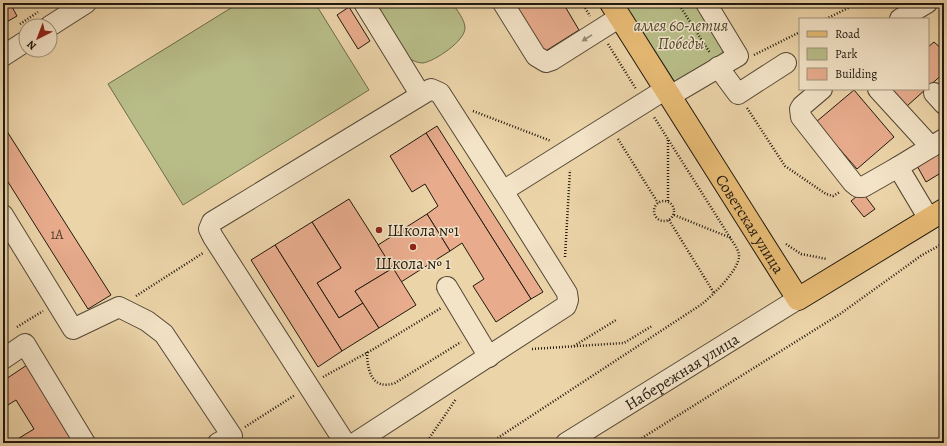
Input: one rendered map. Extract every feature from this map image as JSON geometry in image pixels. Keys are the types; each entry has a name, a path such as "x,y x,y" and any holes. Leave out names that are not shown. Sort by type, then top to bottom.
{"main road":[{"name":"Советская улица","path":"616,10 798,299"},
{"path":"798,299 937,215"}],"street":[{"path":"45,18 86,3"},
{"path":"364,3 420,94"},
{"path":"503,3 536,56 544,61 552,60 599,30 616,10"},
{"path":"503,192 645,102 668,92 738,56 706,3"},
{"path":"902,18 927,3"},
{"path":"3,56 18,38"},
{"path":"718,67 738,94 786,63"},
{"path":"345,443 217,244 209,229 210,225 215,219 420,94 431,89 435,89 445,100 563,287 568,300 563,309 355,443"},
{"path":"821,90 802,106 800,109 801,117 853,183 858,187 864,187 938,143 879,90"},
{"path":"898,167 937,215"},
{"path":"3,215 73,330 119,307 157,327 171,342 232,436 218,443"},
{"path":"451,293 489,357"},
{"name":"Набережная улица","path":"566,443 798,299"},
{"path":"3,359 25,344 85,443"}],"path":[{"path":"490,443 696,308 714,292 730,274 738,260 738,253 731,239 582,3"},
{"path":"678,3 718,67"},
{"path":"828,18 858,3"},
{"path":"738,56 747,57 756,55 799,33"},
{"path":"738,94 779,159 788,168 830,196 836,195 853,183"},
{"path":"445,100 571,149 563,287"},
{"path":"609,125 658,203"},
{"path":"668,140 668,201 674,209 674,215 669,220 659,220 654,216 654,208 658,203 668,201"},
{"path":"674,215 731,239"},
{"path":"669,220 714,292"},
{"path":"782,240 801,254 819,259 831,259"},
{"path":"634,443 840,314 922,255 944,243"},
{"path":"119,307 217,244"},
{"path":"243,428 334,370 367,352 451,293"},
{"path":"16,328 57,302"},
{"path":"574,347 616,320"},
{"path":"528,350 624,343 652,326"},
{"path":"367,352 367,368 370,375 379,383 391,384 475,334"},
{"path":"426,443 460,393"}],"green space":[{"path":"239,3 315,3 369,90 183,205 108,84"},
{"path":"374,3 452,3 464,22 464,33 455,44 435,59 423,63 416,62 409,58"},
{"name":"аллея 60-летия Победы","path":"624,3 698,3 723,50 722,54 675,82"}],"building":[{"path":"3,3 10,3 17,16 3,24"},
{"path":"513,3 563,3 579,30 544,52"},
{"path":"349,7 370,41 358,49 337,15"},
{"path":"934,42 944,51 944,73 929,86 929,46"},
{"path":"854,90 894,137 857,169 816,122"},
{"path":"893,90 925,90 907,106"},
{"path":"3,125 111,295 88,309 3,174"},
{"path":"437,126 543,292 531,299 426,133"},
{"path":"426,133 531,299 496,322 473,286 484,279 462,243 450,251 427,214 438,206 425,184 412,192 390,156"},
{"path":"944,148 944,171 926,182 916,164"},
{"path":"862,192 875,209 864,217 851,201"},
{"path":"349,199 393,268 355,291 363,303 339,318 317,283 341,268 312,222"},
{"path":"427,214 450,251 401,282 378,245"},
{"path":"312,222 341,268 317,283 339,318 363,303 379,328 342,351 275,245"},
{"path":"275,245 342,351 318,367 251,260"},
{"path":"393,268 416,305 379,328 355,291"},
{"path":"27,365 76,443 43,443 40,439 34,443 11,443 34,429 16,400 3,408 3,381"}],"place":[{"name":"Школа №1","path":"379,230"},
{"name":"Школа № 1","path":"413,247"}]}
